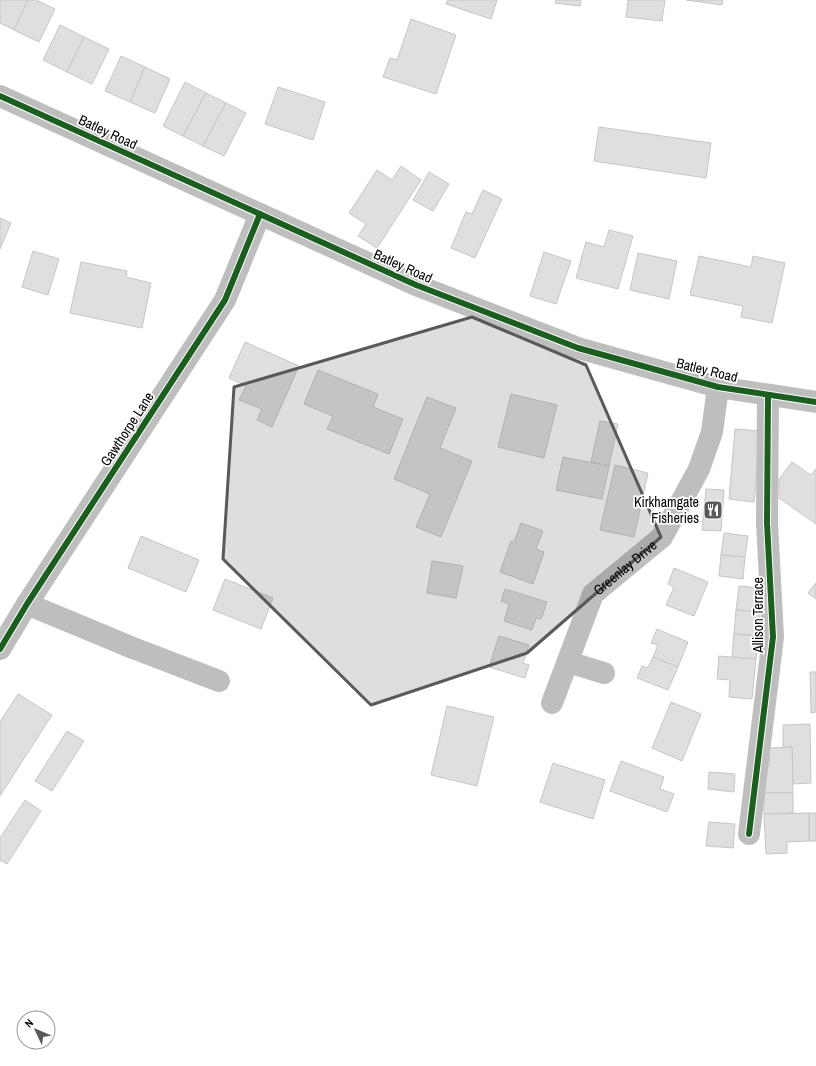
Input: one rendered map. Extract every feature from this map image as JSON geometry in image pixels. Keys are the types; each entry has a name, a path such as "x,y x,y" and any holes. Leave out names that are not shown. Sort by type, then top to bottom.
{"street":[{"name":"Batley Road","path":"0,96 416,285 572,346 718,388 816,402"},
{"name":"Gawthorpe Lane","path":"0,649 27,604 225,300 260,214"},
{"name":"Greenlay Drive","path":"552,703 593,594 662,537 699,469 712,432 718,388"},
{"name":"Allison Terrace","path":"749,834 773,637 767,523 768,395"},
{"path":"27,604 133,648 219,681"},
{"path":"568,662 604,673"}],"highlighted area":[{"path":"472,317 586,365 661,537 527,653 371,705 223,559 234,387"}],"building":[{"path":"0,0 28,0 14,30 0,23"},
{"path":"28,0 36,0 55,9 39,42 14,30"},
{"path":"448,0 497,0 491,19 446,4"},
{"path":"556,0 581,0 580,6 555,3"},
{"path":"628,0 665,0 662,21 626,17"},
{"path":"686,0 723,0 722,5"},
{"path":"411,19 456,35 436,94 383,77 390,58 397,60"},
{"path":"60,25 84,37 67,72 43,60"},
{"path":"84,37 109,49 92,84 67,72"},
{"path":"121,56 145,67 130,102 105,91"},
{"path":"145,67 170,79 155,113 130,102"},
{"path":"185,82 206,93 183,136 163,126"},
{"path":"278,87 325,102 313,140 265,124"},
{"path":"206,93 226,103 203,146 183,136"},
{"path":"226,103 246,113 224,156 203,146"},
{"path":"599,127 711,143 706,178 594,161"},
{"path":"401,166 421,180 377,248 358,236 366,224 349,213 377,170 392,180"},
{"path":"429,172 449,184 433,211 413,200"},
{"path":"483,190 502,199 475,258 451,248 466,212 472,214"},
{"path":"0,218 11,223 0,249"},
{"path":"609,230 633,236 618,289 576,278 586,242 604,247"},
{"path":"33,251 59,259 48,295 22,287"},
{"path":"544,252 571,261 556,304 530,296"},
{"path":"638,253 677,261 669,299 630,290"},
{"path":"699,256 751,267 753,256 785,263 772,323 741,317 743,306 690,295"},
{"path":"81,262 127,271 126,277 151,283 142,328 70,313"},
{"path":"245,342 299,366 272,427 257,420 262,409 239,400 246,386 229,378"},
{"path":"318,370 378,394 373,407 403,419 389,454 327,429 333,416 304,404"},
{"path":"511,394 557,405 544,458 498,447"},
{"path":"427,397 456,408 440,448 472,461 441,537 416,527 430,494 394,479"},
{"path":"600,421 618,424 609,466 591,462"},
{"path":"735,429 761,431 754,502 729,499"},
{"path":"563,457 609,466 602,499 556,490"},
{"path":"792,462 811,475 816,469 816,524 779,498 779,479"},
{"path":"615,465 648,473 634,537 600,530"},
{"name":"Kirkhamgate Fisheries","path":"706,489 724,490 721,531 702,530"},
{"path":"521,523 543,531 536,549 544,552 533,584 500,572 511,541 514,542"},
{"path":"724,533 748,536 745,557 721,555"},
{"path":"141,536 199,560 186,592 128,568"},
{"path":"721,555 745,557 743,579 719,576"},
{"path":"432,561 463,566 456,598 427,593"},
{"path":"674,568 708,582 694,616 666,605 674,587 668,584"},
{"path":"225,579 273,598 261,629 213,610"},
{"path":"816,583 816,599 808,593"},
{"path":"739,586 762,588 760,612 736,610"},
{"path":"505,589 547,602 541,619 536,618 532,630 504,621 509,604 501,601"},
{"path":"736,610 760,612 758,636 734,634"},
{"path":"657,629 688,642 678,667 653,657 658,645 651,643"},
{"path":"734,634 758,636 756,659 732,657"},
{"path":"499,636 529,645 523,663 529,665 525,678 489,667"},
{"path":"719,656 756,659 752,699 729,697 730,680 717,679"},
{"path":"653,657 678,667 668,690 637,678 642,666 648,668"},
{"path":"810,672 816,672 816,712 811,713"},
{"path":"18,694 52,715 0,796 0,722"},
{"path":"671,702 701,714 682,761 652,748"},
{"path":"447,706 494,717 477,786 431,775"},
{"path":"810,724 811,783 793,784 792,747 783,747 783,725"},
{"path":"67,731 84,741 52,791 35,781"},
{"path":"792,747 793,793 764,793 764,766 769,766 769,748"},
{"path":"621,761 664,777 660,789 674,794 667,812 610,791"},
{"path":"553,763 605,780 593,819 540,802"},
{"path":"709,772 735,774 734,792 708,789"},
{"path":"764,793 793,793 793,813 764,814"},
{"path":"25,800 41,811 7,864 0,860 0,838"},
{"path":"809,813 816,813 816,841 809,841"},
{"path":"809,813 809,841 787,842 787,853 766,854 764,814"},
{"path":"709,822 735,824 733,848 706,846"}],"cycle path":[{"path":"0,96 416,285 578,348 718,387 816,402"},
{"path":"0,649 27,604 225,300 260,214"},
{"path":"749,834 773,637 767,523 768,395"}],"place":[{"name":"Kirkhamgate Fisheries","path":"713,510"}]}
